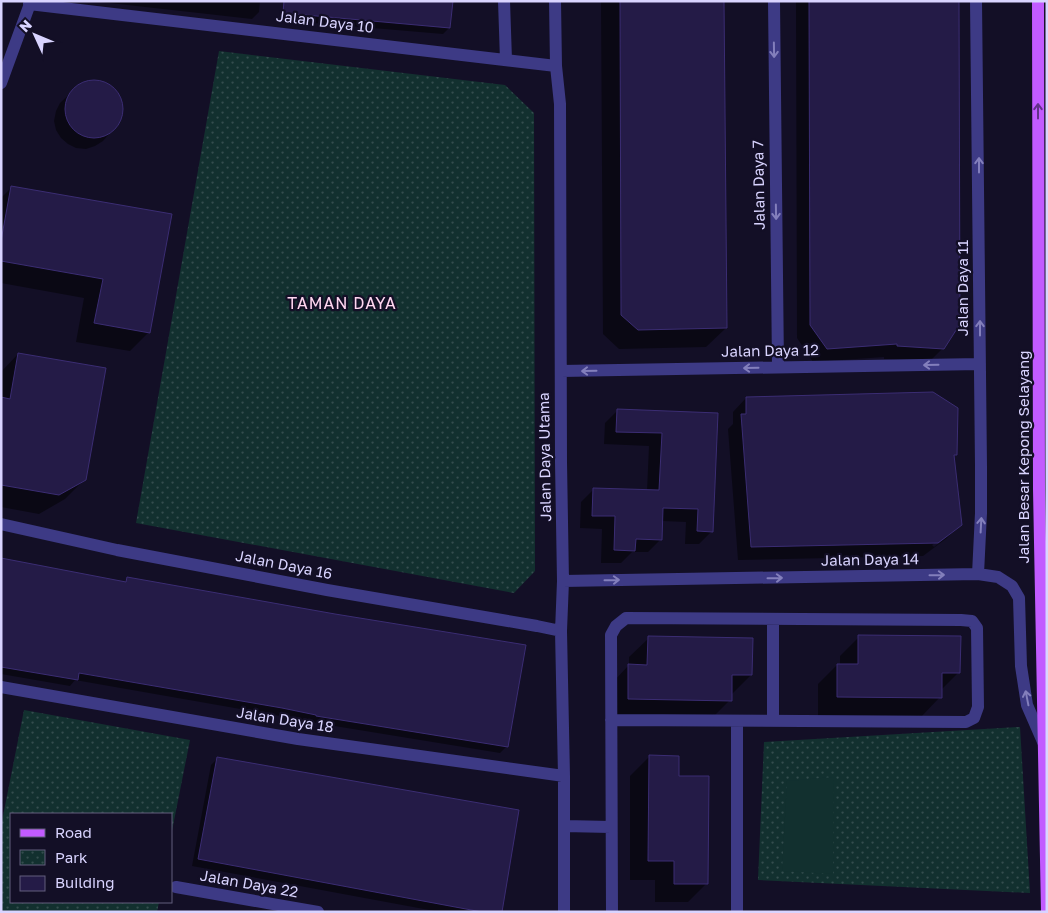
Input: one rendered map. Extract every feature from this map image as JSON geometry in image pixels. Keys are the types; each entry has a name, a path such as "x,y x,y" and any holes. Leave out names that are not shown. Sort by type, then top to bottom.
{"main road":[{"name":"Jalan Besar Kepong Selayang","path":"1038,1 1039,479 1046,912"}],"street":[{"path":"504,1 506,60"},
{"name":"Jalan Daya Utama","path":"555,1 556,66 560,104 563,581 561,632 564,912"},
{"name":"Jalan Daya 7","path":"774,1 778,368"},
{"name":"Jalan Daya 11","path":"976,1 981,504 978,574"},
{"path":"1,82 30,3"},
{"name":"Jalan Daya 10","path":"30,3 556,66"},
{"name":"Jalan Daya 12","path":"561,371 980,364"},
{"name":"Jalan Daya 16","path":"1,524 117,550 327,590 537,626 561,632"},
{"name":"Jalan Daya 14","path":"563,581 978,574 998,576 1012,586 1019,598 1021,666 1027,704 1044,744"},
{"path":"611,720 966,722 974,718 978,707 978,628 972,621 626,618 616,626 612,635 611,720 612,912"},
{"path":"772,619 773,721"},
{"name":"Jalan Daya 18","path":"1,687 298,739 564,776"},
{"path":"737,721 738,912"},
{"path":"564,826 611,827"},
{"name":"Jalan Daya 22","path":"176,887 318,912"}],"green space":[{"path":"219,51 505,85 534,113 535,571 514,593 136,523"},
{"path":"24,710 190,740 172,831 172,813 10,813 10,903 159,903 157,912 1,912 1,826"},
{"path":"1020,727 1030,893 758,880 764,742"},
{"path":"834,777 833,874 782,871 787,781"}],"building":[{"path":"284,1 453,1 450,28 283,13"},
{"path":"620,1 724,1 727,328 638,330 621,315"},
{"path":"809,1 959,1 960,324 944,349 897,346 897,344 827,349 810,325"},
{"path":"88,80 100,80 115,88 123,103 123,115 115,130 100,138 88,138 73,130 65,115 65,103 73,88"},
{"path":"11,186 172,214 150,333 94,323 103,279 1,261 1,241"},
{"path":"18,353 106,368 86,480 59,495 1,485 1,397 10,399"},
{"path":"933,392 958,408 957,455 954,455 962,525 938,543 751,547 741,414 746,414 746,397"},
{"path":"617,409 718,413 713,532 697,531 698,509 663,508 662,540 636,539 635,551 614,550 615,516 592,516 593,488 659,490 662,433 616,432"},
{"path":"1,558 126,582 127,577 335,614 526,645 508,747 316,716 282,708 79,673 78,680 1,667"},
{"path":"858,635 961,636 960,673 942,673 942,698 837,697 837,664 858,664"},
{"path":"648,636 753,638 752,675 732,675 732,701 628,699 628,664 647,665"},
{"path":"649,755 679,756 679,776 709,776 708,884 674,884 674,861 648,861"},
{"path":"217,757 519,810 502,912 482,912 198,859"}],"district":[{"name":"TAMAN DAYA","path":"342,303"}]}
